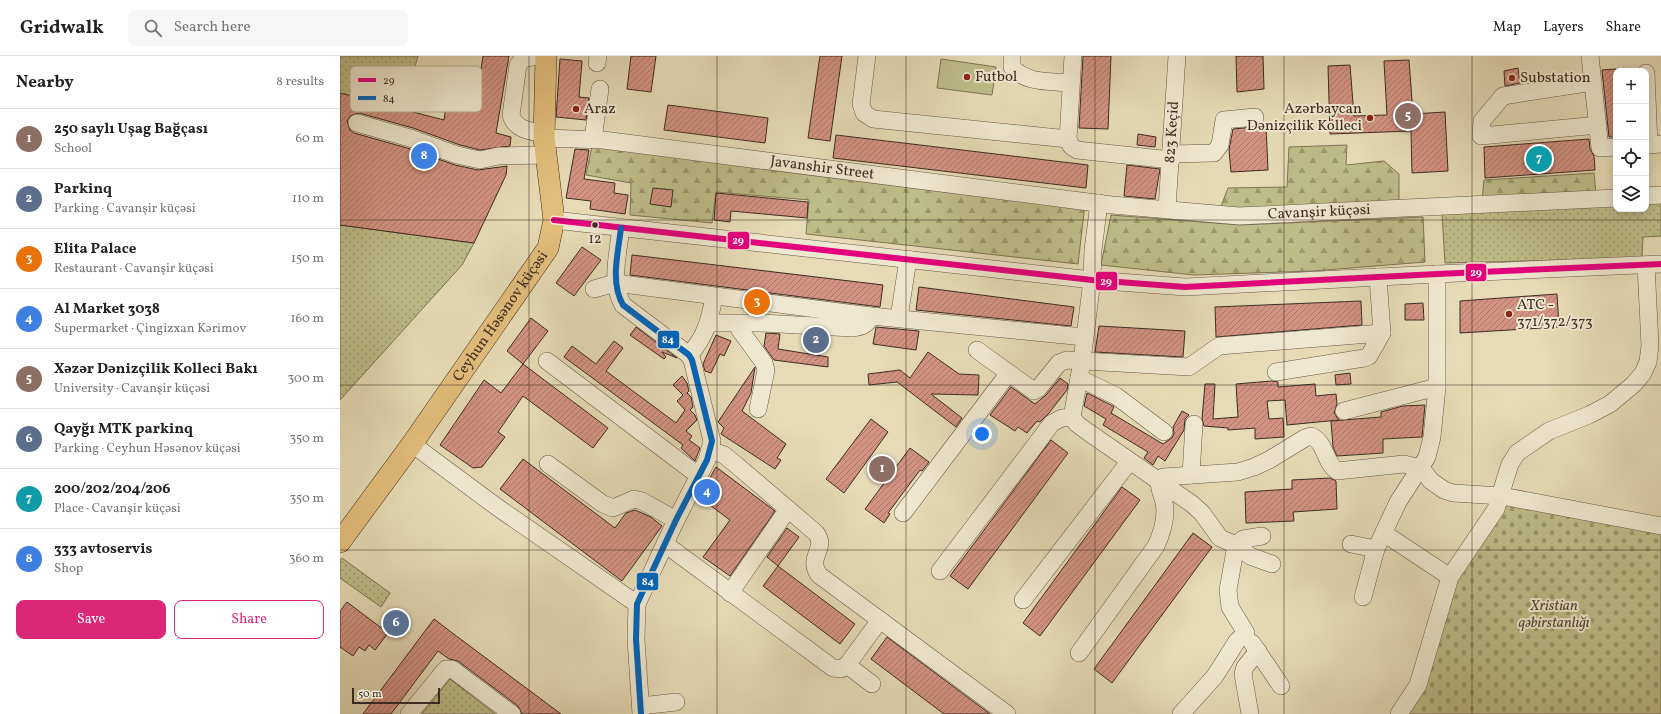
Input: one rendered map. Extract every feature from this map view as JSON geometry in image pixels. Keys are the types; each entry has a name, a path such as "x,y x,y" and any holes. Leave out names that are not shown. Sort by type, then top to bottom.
{"main road":[{"name":"Ceyhun Həsənov küçəsi","path":"340,542 412,444 542,259 548,248 554,220 545,142 546,56"}],"street":[{"path":"537,56 523,60 518,65 511,115 512,120 518,127 545,142"},
{"path":"867,56 861,104 864,113 874,119 1068,138"},
{"path":"1012,56 1012,67 1025,79 1071,83"},
{"path":"1073,56 1068,138 1071,146 1078,150 1171,157 1214,153 1220,145 1224,120 1255,117"},
{"name":"823 Keçid","path":"1167,208 1177,56"},
{"path":"1590,56 1600,148 1613,147"},
{"path":"1593,82 1503,96 1482,121 1481,136 1598,125"},
{"path":"593,139 600,89"},
{"path":"1649,104 1652,145"},
{"path":"357,123 410,138 457,155 480,160 545,142"},
{"name":"Javanshir Street","path":"545,142 593,139 1099,203"},
{"path":"1649,196 1661,195"},
{"name":"Cavanşir küçəsi","path":"1099,203 1143,208 1167,208 1239,216 1613,198"},
{"path":"1099,203 1093,250 1092,280 1082,361 1072,417 1077,424 1129,462 1192,504 1202,513 1220,538 1236,545 1250,556 1272,564"},
{"path":"554,220 1092,280 1185,288 1437,274 1654,265 1650,345 1648,362 1643,373 1634,384 1610,404 1590,415 1549,431 1529,443 1517,453 1510,464 1502,496 1488,522 1450,577 1418,684 1399,714"},
{"path":"621,228 615,283 618,296 623,305 689,355 692,360 712,441 710,450 699,476 676,520 637,604 636,639 641,710 676,702"},
{"path":"899,318 908,259"},
{"path":"1363,597 1376,549 1385,534 1398,502 1427,457 1432,438 1437,387 1437,274"},
{"path":"1276,372 1369,356 1382,333 1378,277"},
{"path":"594,289 615,283 714,297 871,316 1084,337"},
{"path":"689,355 698,346 709,323 714,297"},
{"path":"709,323 852,328 868,323 871,316"},
{"path":"738,324 740,330 764,363 766,370 758,409"},
{"path":"976,350 1034,391 1038,389 1059,363 1067,360 1190,367 1219,346 1382,333"},
{"path":"547,360 699,476"},
{"path":"903,513 1008,374"},
{"path":"1079,378 1116,396 1164,432"},
{"path":"1344,411 1437,387"},
{"path":"940,571 1052,423 1062,418 1072,417"},
{"path":"1191,475 1194,424"},
{"path":"1079,653 1156,546 1162,533 1164,520 1164,503 1159,489 1159,481 1163,477 1168,475 1238,472 1254,467 1311,436 1319,441 1328,462 1332,468 1337,471 1404,464 1421,468 1431,481 1444,490 1453,493 1502,496 1661,526"},
{"path":"412,444 497,508 637,604"},
{"path":"710,450 724,455 816,533 820,538 820,546 813,562 819,576 1007,714"},
{"path":"1023,600 1129,462"},
{"path":"548,464 603,504 613,508 634,499 642,501 676,520"},
{"path":"730,592 788,509"},
{"path":"1385,534 1450,577"},
{"path":"1262,536 1243,538 1236,545 1228,590 1230,607 1281,686"},
{"path":"665,544 832,668 841,669 847,666 880,620"},
{"path":"1352,544 1376,549"},
{"path":"1181,714 1215,676 1237,641 1246,633"},
{"path":"1250,714 1243,674 1245,667 1258,651"},
{"path":"847,666 872,684"},
{"path":"409,714 446,669 452,669 512,714"}],"green space":[{"path":"340,56 418,56 415,66 350,66 350,96 340,93"},
{"name":"Futbol","path":"941,59 996,67 992,95 937,88"},
{"path":"1347,145 1346,165 1384,161 1399,174 1399,203 1220,209 1228,188 1287,187 1289,147"},
{"path":"592,146 1085,204 1078,264 806,234 809,200 716,192 712,223 630,215 631,183 586,175"},
{"path":"1594,173 1596,193 1482,201 1484,180"},
{"path":"1661,199 1661,236 1643,237 1642,258 1445,263 1442,214 1613,202 1613,212 1649,212 1649,200"},
{"path":"1111,215 1240,225 1423,217 1425,262 1313,271 1194,275 1101,265"},
{"path":"340,225 474,243 462,265 340,400"},
{"name":"Xristian qəbirstanlığı","path":"1508,503 1661,533 1661,714 1407,714 1455,583"},
{"path":"342,558 390,593 381,607 340,578 340,560"},
{"path":"450,679 495,714 422,714"}],"building":[{"path":"483,56 509,56 496,133 511,137 510,146 480,150 460,145 413,128 359,113 350,116 347,121 350,130 354,133 407,148 455,165 478,170 507,166 506,175 474,243 340,225 340,93 350,96 350,112 413,112 444,120 445,112 482,112 482,66"},
{"path":"631,56 656,56 651,92 627,89"},
{"path":"820,56 842,56 830,141 808,138"},
{"path":"1083,56 1111,56 1108,129 1079,128"},
{"path":"1236,56 1263,56 1264,89 1237,92"},
{"path":"560,59 582,61 579,97 589,98 586,120 556,117"},
{"path":"1409,60 1413,114 1445,112 1448,171 1412,173 1411,131 1330,134 1328,66 1350,65 1354,116 1387,115 1384,61"},
{"name":"Substation","path":"1518,68 1520,83 1505,86 1504,71"},
{"path":"1613,69 1613,137 1609,137 1602,70"},
{"path":"668,105 768,118 765,143 664,130"},
{"path":"1266,126 1268,170 1231,172 1229,150 1233,129"},
{"path":"1138,134 1156,137 1155,147 1137,145"},
{"path":"836,135 1088,165 1086,188 833,158"},
{"path":"1589,139 1590,149 1594,156 1595,170 1485,178 1484,147"},
{"path":"575,149 589,150 584,179 615,183 614,193 628,195 625,214 590,209 591,201 566,198"},
{"path":"1127,165 1160,169 1155,199 1124,196"},
{"path":"653,188 673,190 671,207 650,204"},
{"path":"716,193 808,202 807,218 731,211 730,222 714,220"},
{"path":"582,247 601,260 574,296 556,283"},
{"path":"632,255 883,285 880,307 630,275"},
{"path":"919,287 1074,307 1071,326 916,310"},
{"name":"ATC - 371/372/373","path":"1557,294 1559,327 1460,333 1460,301"},
{"path":"1361,301 1362,325 1216,337 1215,307"},
{"path":"1423,303 1424,320 1405,320 1405,304"},
{"path":"531,318 548,331 523,364 507,351"},
{"path":"1099,326 1185,331 1183,357 1095,352"},
{"path":"636,327 677,358 662,352 666,357 664,359 630,335"},
{"path":"876,327 919,331 916,350 873,344"},
{"path":"766,333 780,334 778,349 828,357 828,367 774,360 764,346"},
{"path":"716,335 731,341 724,356 720,354 711,373 705,371 703,364"},
{"path":"614,341 623,348 606,371 676,423 685,410 677,401 683,395 673,385 682,376 687,383 689,391 687,393 691,397 693,407 690,410 695,415 697,420 686,431 692,436 689,440 700,448 695,461 681,448 683,445 564,357 572,346 596,364"},
{"path":"928,352 959,374 979,375 978,395 931,394 962,418 956,427 897,382 869,385 868,374 900,370 910,378"},
{"path":"523,364 608,428 593,448 523,396 498,432 505,437 482,467 473,468 440,445 484,380 501,393"},
{"path":"755,367 751,393 742,411 786,444 777,458 781,460 775,469 721,434 724,428 718,422"},
{"path":"1350,373 1351,384 1336,385 1335,375"},
{"path":"1060,378 1068,384 1067,390 1049,413 1040,422 1037,421 1027,433 1018,427 1015,431 990,415 1011,387 1035,404 1046,395"},
{"path":"1272,381 1278,382 1278,387 1315,384 1316,396 1336,394 1337,404 1334,413 1339,420 1287,425 1285,400 1267,401 1269,419 1283,418 1284,437 1255,439 1255,428 1228,430 1228,428 1204,426 1202,419 1205,384 1215,384 1213,419 1238,417 1236,384"},
{"path":"1087,393 1114,407 1111,413 1163,444 1172,438 1174,433 1173,427 1182,411 1189,415 1185,419 1184,430 1165,461 1158,456 1153,465 1144,458 1148,452 1103,425 1106,419 1084,406"},
{"path":"1425,405 1422,437 1383,439 1383,453 1337,456 1333,447 1331,421 1381,417 1381,412 1403,406"},
{"path":"871,419 888,432 844,493 826,479"},
{"path":"1051,440 1068,453 968,589 950,576"},
{"path":"910,448 929,462 922,471 920,470 888,513 890,514 884,523 865,509"},
{"path":"523,459 615,528 626,513 635,510 651,517 662,526 622,581 500,489"},
{"path":"716,467 775,511 730,576 703,557 730,520 699,497"},
{"path":"1330,478 1336,481 1337,509 1293,512 1294,521 1246,523 1245,492 1292,489 1292,480"},
{"path":"1122,487 1140,500 1040,636 1023,623"},
{"path":"787,528 799,537 778,566 767,557"},
{"path":"1193,533 1212,547 1112,683 1094,669"},
{"path":"778,566 855,624 840,644 763,586"},
{"path":"347,602 388,633 375,650 369,645 365,651 359,647 353,656 340,647 340,611"},
{"path":"434,619 561,714 522,714 518,706 458,661 449,659 438,651 391,714 363,714"},
{"path":"887,637 990,714 944,714 871,659"}],"transit line":[{"name":"29","path":"554,220 1092,280 1185,287 1661,264"},
{"name":"84","path":"621,228 616,268 619,296 623,305 689,355 692,360 712,441 707,460 676,520 637,604 636,639 641,714"}],"place":[{"name":"Futbol","path":"967,77"},
{"name":"Substation","path":"1512,78"},
{"name":"Araz","path":"576,109"},
{"name":"Xəzər Dənizçilik Kolleci Bakı","path":"1408,116"},
{"name":"Azərbaycan Dənizçilik Kolleci","path":"1370,118"},
{"name":"333 avtoservis","path":"424,156"},
{"name":"200/202/204/206","path":"1539,159"},
{"name":"12","path":"595,225"},
{"name":"Elita Palace","path":"757,302"},
{"name":"ATC - 371/372/373","path":"1509,314"},
{"name":"Parkinq","path":"816,340"},
{"name":"250 saylı Uşag Bağçası","path":"882,469"},
{"name":"Al Market 3038","path":"707,492"},
{"name":"Qayğı MTK parkinq","path":"396,623"}]}
